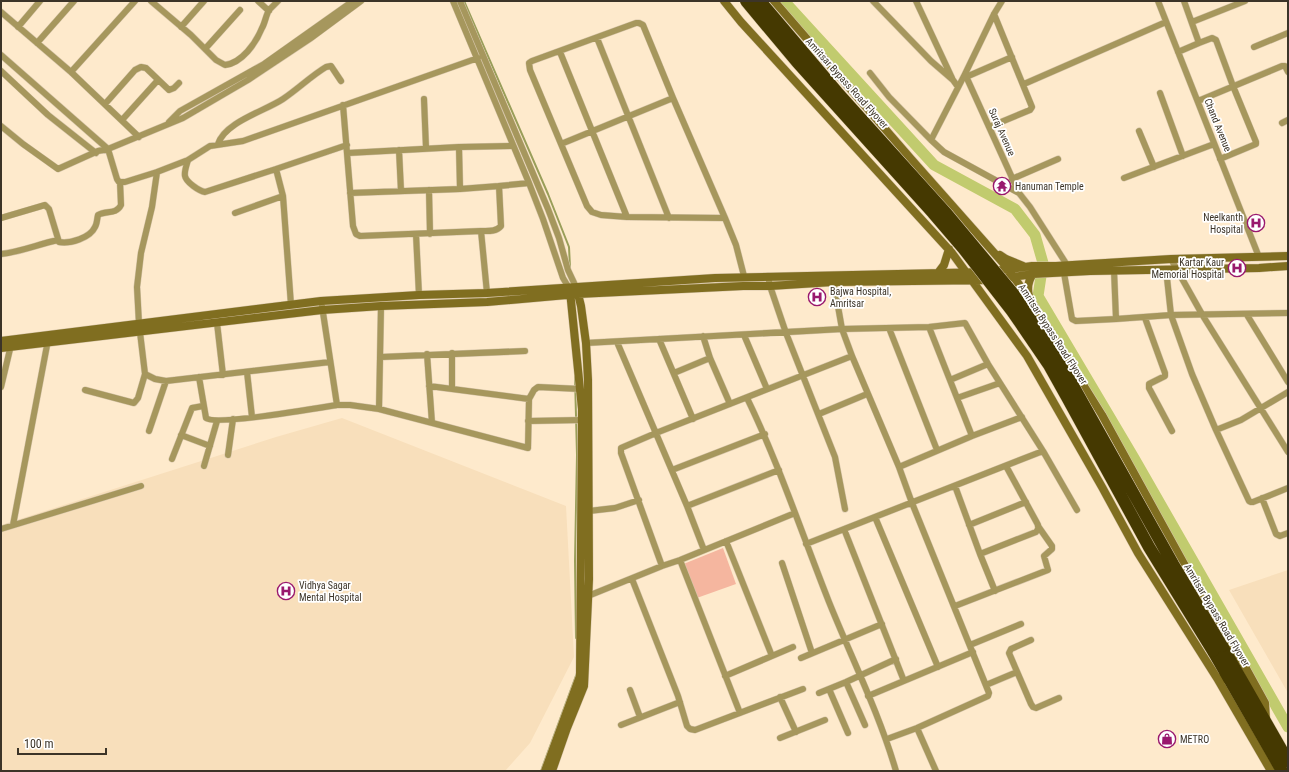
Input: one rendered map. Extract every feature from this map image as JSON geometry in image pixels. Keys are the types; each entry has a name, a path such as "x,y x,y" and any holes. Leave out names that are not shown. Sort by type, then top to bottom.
{"highway":[{"name":"Amritsar Bypass Road Flyover","path":"746,1 797,62 963,248 1016,317 1048,365 1068,399 1148,547 1266,723 1288,761"},
{"name":"Amritsar Bypass Road Flyover","path":"760,1 837,92 947,214 1020,303 1071,382 1173,564 1217,649 1229,679 1282,771"}],"street":[{"path":"18,27 40,1"},
{"path":"37,43 74,1"},
{"path":"71,72 135,1"},
{"path":"151,1 220,63 225,65 235,63 241,58 257,37 269,11 278,1"},
{"path":"181,27 204,1"},
{"path":"258,1 269,11"},
{"path":"168,123 180,111 264,64 344,3 353,1"},
{"path":"1,126 58,169 183,118 273,64 361,1"},
{"path":"453,1 529,183 563,278 574,291 582,420 580,676 545,771"},
{"path":"460,1 548,209 574,291 586,343 588,380 589,511 588,596 584,686 552,771"},
{"path":"724,1 741,22 949,249 1027,356 1138,553 1217,678 1270,771"},
{"path":"774,1 991,248 1029,298 1102,415 1193,580 1243,663 1265,703 1266,723"},
{"path":"873,1 931,62 953,80"},
{"path":"916,1 953,80 958,87"},
{"path":"931,140 958,87 966,75 994,14 1002,1"},
{"name":"Chand Avenue","path":"1158,1 1259,257"},
{"path":"1184,1 1199,43"},
{"path":"1192,22 1245,1"},
{"path":"205,49 240,10"},
{"path":"1,12 71,72 139,137"},
{"path":"989,127 1030,110 1032,105 994,14"},
{"path":"1024,84 1166,22"},
{"path":"725,218 627,218 601,216 592,212 587,206 529,67 529,63 636,23 641,23 643,25 673,98 725,218 736,245 744,276"},
{"path":"1254,47 1288,33"},
{"path":"597,38 669,218"},
{"path":"1178,52 1212,38 1215,39 1256,143 1220,159"},
{"path":"560,52 627,218"},
{"path":"1,55 108,149 117,179 120,182 121,205 118,210 100,214 96,227 87,236 64,242 58,240 39,244 15,252 1,254"},
{"path":"966,75 1012,56"},
{"path":"120,182 126,182 157,172 188,160 206,147 243,141 478,58"},
{"path":"218,144 221,137 241,120 279,102 326,67 331,66 341,81"},
{"path":"1198,102 1282,66 1285,66 1288,72"},
{"path":"105,104 137,69 142,67 146,68 170,90 179,83"},
{"path":"1,71 48,115 96,153"},
{"path":"870,73 889,97 944,152 1019,193"},
{"name":"Suraj Avenue","path":"966,75 1012,179 1019,193 1030,207 1061,269"},
{"path":"122,120 158,80"},
{"path":"1160,93 1183,156"},
{"path":"561,144 673,98"},
{"path":"424,100 426,148"},
{"path":"343,105 353,226 354,232 357,235 430,234 493,230 499,228 501,226 499,186"},
{"path":"1139,131 1154,167"},
{"path":"1124,178 1214,144"},
{"path":"188,160 185,175 186,178 202,192 207,192 347,145"},
{"path":"348,153 426,148 513,146"},
{"path":"459,147 460,189"},
{"path":"400,150 401,191"},
{"path":"1012,179 1058,158"},
{"path":"276,169 283,196 291,305"},
{"path":"85,390 134,403 138,398 146,374 137,304 141,253 152,207 157,172"},
{"path":"350,193 460,189 529,183"},
{"path":"429,190 430,234"},
{"path":"235,213 283,196"},
{"path":"1,218 45,205 49,209 58,240"},
{"path":"481,231 487,293"},
{"path":"416,234 419,295"},
{"path":"991,248 1006,259 1032,270"},
{"path":"938,273 944,265 949,249"},
{"path":"1061,269 1171,259 1288,256"},
{"path":"1171,259 1203,316 1288,452"},
{"path":"1,341 11,343 47,343 321,301 419,295 770,286 833,278 988,272 1008,269 1114,270 1259,268 1288,266"},
{"path":"1061,269 1072,319 1076,321 1145,318 1171,315 1203,316 1288,314"},
{"path":"1166,269 1171,315 1192,374 1249,501 1252,502 1288,488"},
{"path":"1,348 11,343 49,334 217,323 322,310 487,302 574,291 744,276 993,280 1014,277 1032,270"},
{"path":"1029,298 1028,286 1032,270"},
{"path":"1114,270 1116,319"},
{"path":"768,276 786,333 835,458 844,508"},
{"path":"833,278 842,329 852,356 899,467 912,503 989,693 988,696 917,728 887,739"},
{"path":"321,301 337,405"},
{"path":"379,409 381,306"},
{"path":"1247,315 1288,382"},
{"path":"1145,318 1165,373 1165,376 1149,384 1149,388 1172,431"},
{"path":"217,323 223,375"},
{"path":"586,343 842,329 929,327 965,323 988,364 1043,451 1077,510"},
{"path":"929,327 972,436"},
{"path":"889,328 937,450"},
{"path":"13,525 49,334"},
{"path":"744,335 767,389"},
{"path":"703,336 710,358 730,404"},
{"path":"659,339 693,419"},
{"path":"617,342 672,470 704,550"},
{"path":"1,387 11,343"},
{"path":"381,357 525,350"},
{"path":"452,353 452,389"},
{"path":"427,354 432,423"},
{"path":"662,566 620,450 623,446 852,356"},
{"path":"674,373 710,358"},
{"path":"146,374 155,379 166,381 330,362"},
{"path":"950,380 988,364"},
{"path":"247,372 252,417"},
{"path":"199,378 203,406 207,419 217,421 337,405 350,405 379,409 528,448 529,399 534,390 538,388 580,389"},
{"path":"149,431 166,381"},
{"path":"958,398 1000,383"},
{"path":"429,386 529,399"},
{"path":"1216,430 1241,420 1288,392"},
{"path":"819,414 867,394"},
{"path":"747,398 765,434 806,544 844,639 887,739 896,771"},
{"path":"172,459 192,408 203,406"},
{"path":"899,467 937,450 1022,417"},
{"path":"228,455 233,419"},
{"path":"528,421 582,420"},
{"path":"204,466 217,421"},
{"path":"672,470 765,434"},
{"path":"181,435 210,446"},
{"path":"806,544 1043,451"},
{"path":"955,606 1049,570 1044,556 1052,549 1052,546 1038,526 1006,466"},
{"path":"687,506 779,470"},
{"path":"1,529 141,486"},
{"path":"955,486 995,591"},
{"path":"1262,498 1276,534 1280,536 1288,533"},
{"path":"589,511 615,508 639,500"},
{"path":"969,525 1026,502"},
{"path":"588,596 795,513"},
{"path":"875,517 938,667"},
{"path":"980,554 1036,532 1038,526"},
{"path":"844,529 904,681"},
{"path":"726,541 772,656"},
{"path":"680,560 740,713"},
{"path":"782,562 812,653"},
{"path":"632,579 680,702 687,726 690,729 693,730 803,689"},
{"path":"801,658 882,624"},
{"path":"970,645 1021,624"},
{"path":"1031,640 1009,651 1033,707 1036,708 1059,698"},
{"path":"725,676 793,647"},
{"path":"868,696 973,652"},
{"path":"819,693 896,659"},
{"path":"986,686 1017,672"},
{"path":"1217,678 1229,679"},
{"path":"846,682 865,725"},
{"path":"829,689 848,733"},
{"path":"630,690 640,717"},
{"path":"780,697 796,732"},
{"path":"621,725 680,702"},
{"path":"780,738 825,720"},
{"path":"917,728 936,771"}],"shaded area":[{"name":"Vidhya Sagar Mental Hospital","path":"342,418 566,506 574,657 530,743 505,771 1,771 1,525 276,437"},
{"path":"723,548 736,584 694,599 681,565"},
{"path":"1288,570 1288,693 1229,590"}],"waterway":[{"path":"464,1 548,194 569,247 570,267"},
{"path":"784,1 934,165 1015,209 1035,235 1043,263 1038,296 1134,458 1288,727"},
{"path":"575,377 577,455 575,561 576,638"},
{"path":"541,771 577,673"}],"place":[{"name":"Hanuman Temple","path":"1002,186"},
{"name":"Neelkanth Hospital","path":"1256,223"},
{"name":"Kartar Kaur Memorial Hospital","path":"1237,268"},
{"name":"Bajwa Hospital, Amritsar","path":"817,297"},
{"name":"Vidhya Sagar Mental Hospital","path":"286,591"},
{"name":"METRO","path":"1167,739"}]}
